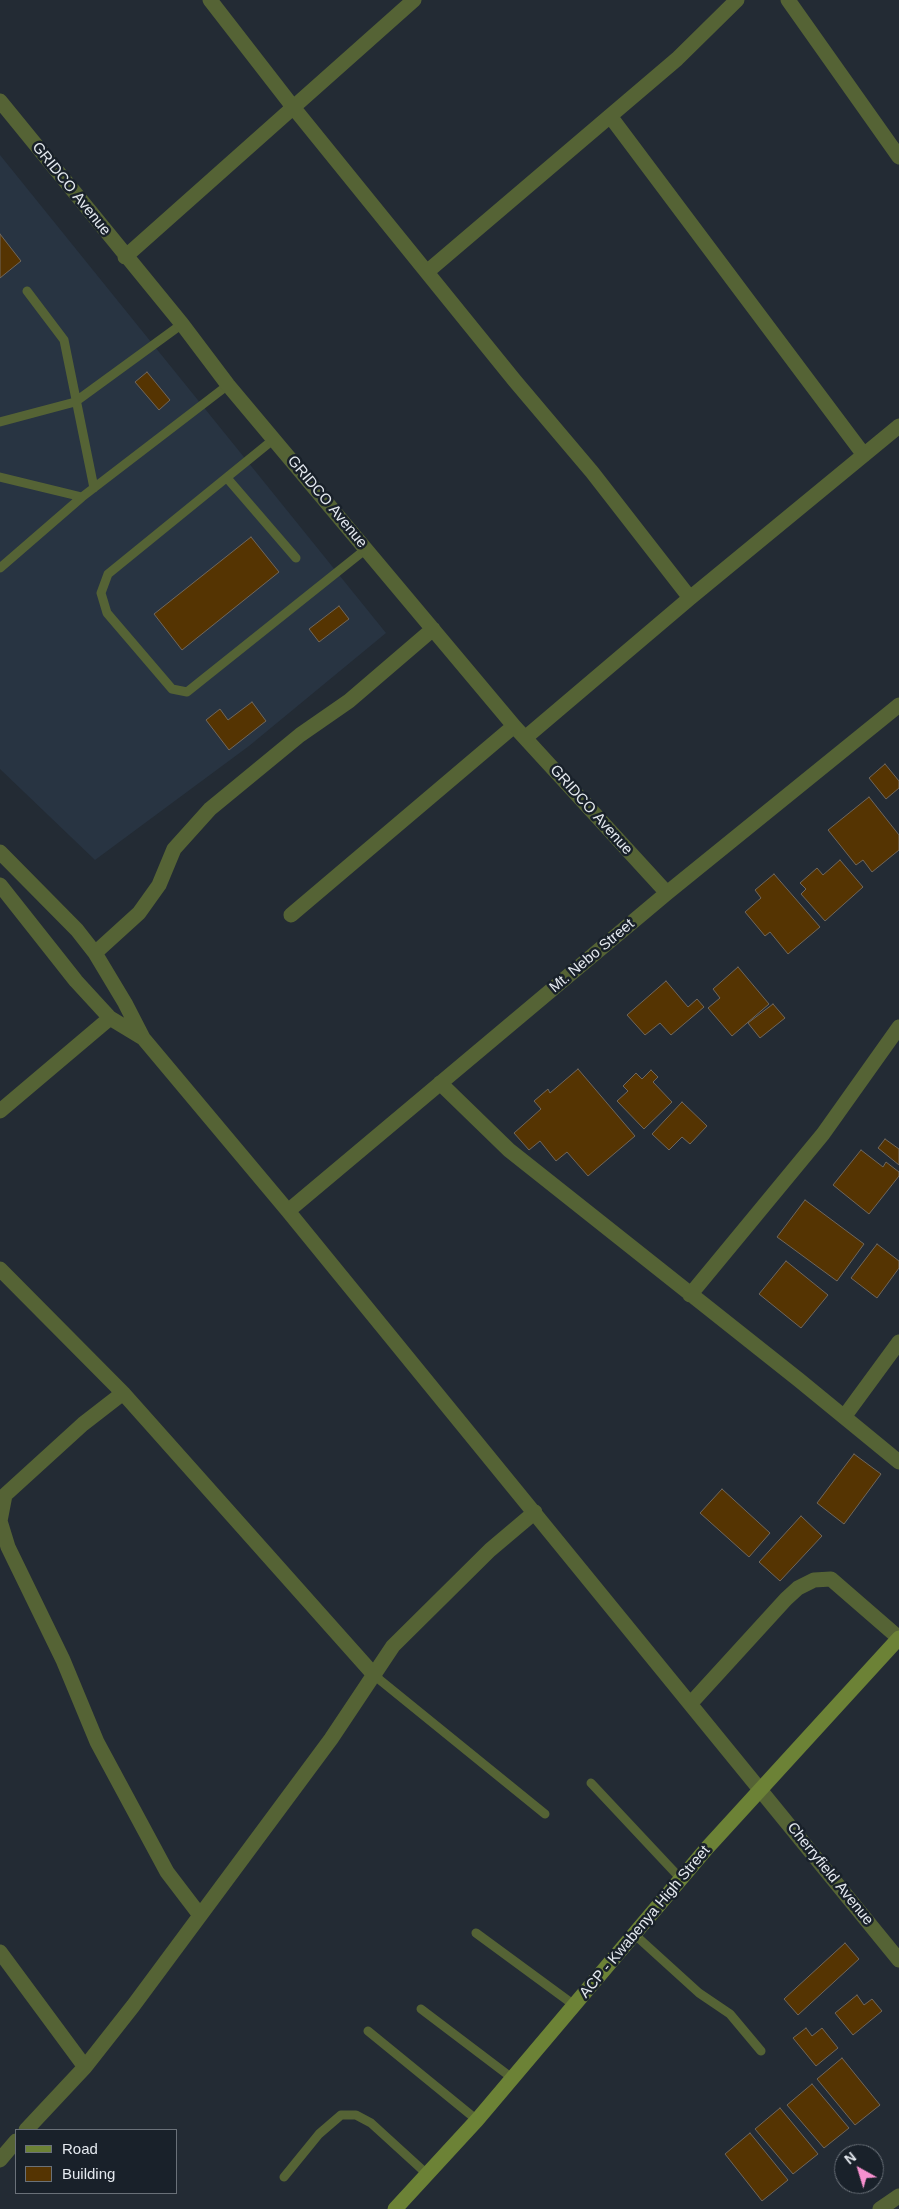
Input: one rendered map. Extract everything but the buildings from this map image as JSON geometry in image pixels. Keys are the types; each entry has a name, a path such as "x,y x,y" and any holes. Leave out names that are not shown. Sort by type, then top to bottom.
{"main road":[{"name":"ACP - Kwabenya High Street","path":"395,2209 477,2120 681,1879 899,1638"}],"street":[{"path":"210,0 293,107 428,271 515,381 592,472 690,598"},
{"path":"125,257 414,0"},
{"path":"428,271 677,59 737,0"},
{"path":"788,0 899,157"},
{"name":"GRIDCO Avenue","path":"0,101 125,257 182,324 228,386 514,726 667,894"},
{"path":"610,116 864,455"},
{"path":"525,738 690,598 899,426"},
{"path":"95,953 139,913 159,885 174,849 210,809 300,735 349,701 433,629"},
{"name":"Mt. Nebo Street","path":"288,1211 667,894 897,710"},
{"path":"290,915 514,726"},
{"path":"0,852 11,860 77,930 95,953 126,1003 143,1038"},
{"path":"0,885 76,981 110,1018 143,1038"},
{"path":"0,1111 110,1018"},
{"path":"690,1295 823,1134 899,1027"},
{"name":"Cherryfield Avenue","path":"143,1038 535,1512 899,1960"},
{"path":"440,1083 509,1150 899,1462"},
{"path":"0,1269 123,1393 375,1676"},
{"path":"844,1417 899,1342"},
{"path":"123,1393 84,1424 5,1495 0,1521 8,1547 63,1660 98,1742 167,1872 200,1914"},
{"path":"27,2129 85,2067 133,2006 319,1755 375,1676 393,1646 414,1623 490,1550 535,1512"},
{"path":"691,1703 786,1599 798,1588 814,1580 831,1579 899,1638"},
{"path":"0,1952 85,2067"},
{"path":"0,2160 15,2142"},
{"path":"880,2209 899,2196"}],"lane":[{"path":"27,291 64,340 75,402 94,488"},
{"path":"0,422 75,402 182,324"},
{"path":"0,568 82,497 228,386"},
{"path":"274,439 108,574 101,593 107,613 172,689 186,692 366,548"},
{"path":"0,477 82,497"},
{"path":"227,478 296,558"},
{"path":"375,1676 545,1814"},
{"path":"591,1783 681,1879"},
{"path":"476,1933 574,2005"},
{"path":"634,1934 699,1994 730,2014 761,2051"},
{"path":"421,2009 512,2078"},
{"path":"368,2031 477,2120"},
{"path":"284,2177 319,2134 341,2115 356,2115 371,2122 428,2175"}],"shaded area":[{"path":"0,155 386,633 249,746 95,860 0,769"}]}
